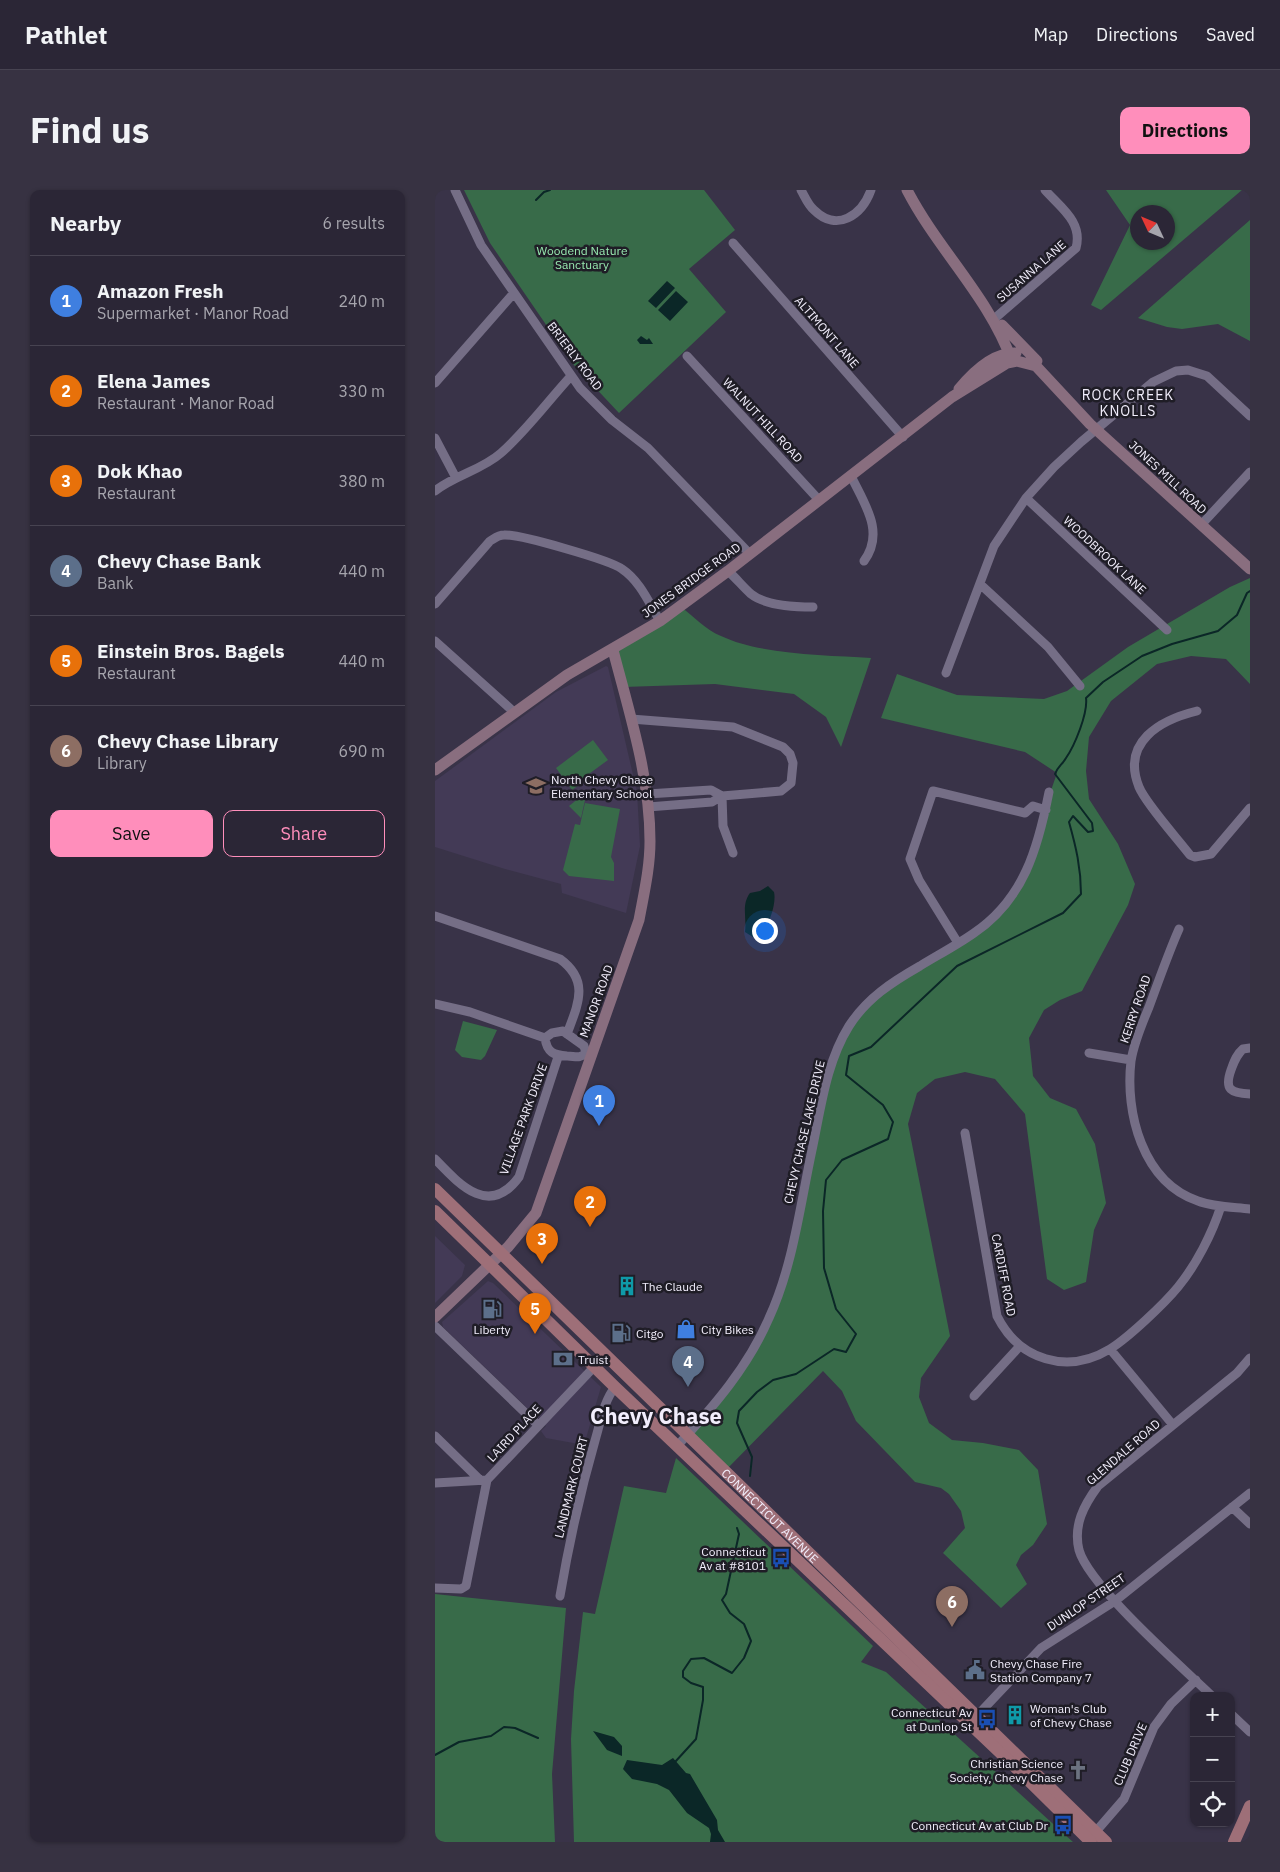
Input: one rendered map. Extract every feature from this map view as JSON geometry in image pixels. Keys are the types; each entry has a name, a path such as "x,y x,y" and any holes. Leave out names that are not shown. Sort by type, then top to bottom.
{"main road":[{"path":"907,190 929,227 997,324 1011,355"},
{"path":"997,324 1037,361"},
{"path":"977,370 994,350 997,324"},
{"name":"JONES BRIDGE ROAD","path":"953,397 977,370 998,356 1011,355"},
{"name":"JONES BRIDGE ROAD","path":"435,770 567,675 660,621 728,571 953,397 1011,355"},
{"name":"JONES MILL ROAD","path":"1011,355 1037,361 1056,380 1069,403"},
{"name":"JONES MILL ROAD","path":"1011,355 1036,366 1069,403 1097,430 1250,570"},
{"name":"MANOR ROAD","path":"435,1317 491,1266 536,1213 589,1054 639,920 647,878 650,842 647,794 631,719 613,650"},
{"name":"CONNECTICUT AVENUE","path":"435,1189 688,1434 1092,1838 1106,1842"},
{"name":"CONNECTICUT AVENUE","path":"435,1211 615,1387 973,1720"},
{"path":"1233,1842 1250,1806"}],"street":[{"name":"BRIERLY ROAD","path":"455,190 481,245 571,376 612,420 648,448 750,554"},
{"path":"801,190 812,209 818,214 839,220 853,216 866,204 871,190"},
{"name":"SUSANNA LANE","path":"997,324 1076,248 1079,236 1075,224 1045,190"},
{"name":"ALTIMONT LANE","path":"733,243 903,437"},
{"path":"435,383 513,294"},
{"name":"WALNUT HILL ROAD","path":"687,356 819,500"},
{"path":"946,673 995,546 1026,498 1054,467 1153,382 1177,371 1188,370 1207,376 1250,416"},
{"path":"435,491 485,464 501,453 571,376"},
{"path":"435,438 456,478"},
{"path":"1201,525 1250,472"},
{"path":"851,476 868,510 873,529 872,550 863,561"},
{"name":"WOODBROOK LANE","path":"1026,498 1167,630"},
{"path":"435,604 490,541 498,536 522,537 607,561 622,569 640,587 660,621"},
{"path":"728,571 752,595 796,607 813,607"},
{"path":"980,584 1048,647 1079,686"},
{"path":"435,641 514,712"},
{"path":"1197,711 1167,721 1148,734 1141,742 1135,760 1135,772 1143,793 1190,855 1195,857 1211,854 1250,808"},
{"path":"631,719 727,726 783,747 789,754 794,772 788,788 781,791 722,796 712,802 648,807"},
{"path":"647,794 711,790 722,796"},
{"path":"958,943 910,859 933,791 1025,812 1033,806 1046,810"},
{"name":"CHEVY CHASE LAKE DRIVE","path":"677,1445 732,1383 753,1351 770,1316 787,1263 828,1077 842,1040 867,1002 889,984 991,921 1016,892 1027,873 1038,845 1049,792"},
{"path":"722,796 723,826 733,854"},
{"path":"435,916 560,959 567,964 576,975 580,991 567,1034"},
{"name":"KERRY ROAD","path":"1179,929 1138,1034 1131,1060 1130,1091 1133,1116 1149,1159 1163,1179 1180,1192 1197,1201 1250,1209"},
{"path":"435,1004 470,1012 545,1038 557,1032 567,1034 584,1046 589,1054 578,1057 558,1057 549,1050 545,1038"},
{"path":"1250,1048 1243,1048 1235,1058 1227,1082 1228,1086 1237,1093 1250,1094"},
{"path":"1089,1053 1131,1060"},
{"name":"VILLAGE PARK DRIVE","path":"435,1159 454,1179 474,1193 495,1195 509,1189 519,1177 558,1057"},
{"name":"CARDIFF ROAD","path":"965,1133 997,1316 1003,1327 1019,1346 1041,1358 1063,1362 1085,1359 1110,1349 1164,1303 1179,1286 1195,1261 1221,1206"},
{"path":"435,1326 538,1425"},
{"path":"975,1396 1019,1346"},
{"path":"1110,1349 1173,1426"},
{"name":"GLENDALE ROAD","path":"1208,1692 1115,1601 1087,1566 1080,1551 1078,1524 1084,1506 1098,1486 1237,1373 1250,1358"},
{"name":"LAIRD PLACE","path":"483,1480 595,1366"},
{"name":"LANDMARK COURT","path":"560,1596 585,1479 602,1417 615,1387"},
{"path":"435,1436 483,1480"},
{"path":"435,1483 483,1480"},
{"path":"435,1588 461,1588 466,1586 469,1579 483,1480"},
{"name":"DUNLOP STREET","path":"973,1720 1041,1648 1115,1601 1250,1493"},
{"path":"1232,1508 1250,1524"},
{"name":"CLUB DRIVE","path":"1092,1838 1124,1799 1154,1727 1171,1704 1196,1680"},
{"path":"1235,1718 1250,1732"}],"shaded area":[{"path":"667,281 675,288 656,308 648,301"},
{"path":"676,291 688,302 670,321 658,310"},
{"path":"641,336 647,340 649,338 653,344 640,344 637,340"},
{"name":"North Chevy Chase Elementary School","path":"606,666 608,667 637,792 640,846 626,913 562,893 561,884 435,847 435,781 556,692"},
{"path":"768,886 774,892 775,897 773,911 764,931 756,939 745,932 746,902 750,893 760,891"},
{"path":"435,1236 465,1265 462,1276 435,1303"},
{"path":"488,1281 493,1283 601,1387 584,1445 546,1438 541,1431 546,1426 443,1327 442,1322"},
{"path":"593,1731 614,1737 622,1746 622,1756 607,1750"},
{"path":"673,1758 686,1773 690,1774 717,1820 718,1830 725,1842 710,1842 711,1834 709,1828 687,1813 669,1790 657,1784 632,1779 623,1769 627,1760 662,1765"}],"green space":[{"name":"Woodend Nature Sanctuary","path":"464,190 704,190 735,230 689,269 726,312 619,413 573,364 490,243"},
{"path":"1106,190 1242,190 1175,247 1175,205 1130,205 1130,225"},
{"path":"1250,220 1250,341 1218,324 1182,329 1167,327 1138,318"},
{"path":"1130,225 1130,250 1172,250 1101,310 1091,305"},
{"path":"1250,578 1250,684 1226,659 1191,656 1157,664 1111,701 1089,737 1086,771 1089,799 1118,844 1135,884 1128,905 1082,991 1060,1000 1044,1010 1029,1038 1033,1076 1050,1098 1076,1109 1095,1144 1106,1203 1094,1230 1086,1282 1064,1290 1047,1279 1025,1114 995,1079 965,1072 935,1079 917,1093 908,1124 950,1336 921,1378 919,1397 929,1423 952,1440 983,1443 1019,1450 1038,1470 1047,1524 1033,1545 1021,1555 1016,1565 1027,1584 1001,1608 943,1553 965,1528 961,1511 949,1494 941,1488 915,1482 856,1421 842,1391 823,1371 725,1471 688,1434 732,1383 780,1290 835,1054 867,1002 958,943 1016,892 1057,773 1025,752 881,718 897,674 957,695 1044,699 1067,691 1128,647 1230,587"},
{"path":"680,606 710,630 721,636 755,647 814,655 871,658 841,747 826,717 794,694 715,684 623,687 613,650"},
{"path":"593,740 608,760 582,779 583,782 572,790 556,768"},
{"path":"579,798 585,800 581,818 569,806"},
{"path":"585,803 620,809 611,857 614,863 614,881 569,876 563,870 575,824 580,825"},
{"path":"463,1021 497,1030 485,1056 481,1060 462,1057 455,1050"},
{"path":"676,1458 873,1646 861,1662 886,1672 1073,1842 574,1842 571,1739 574,1691 583,1612 595,1614 624,1486 666,1493"},
{"path":"435,1594 566,1608 552,1774 555,1842 435,1842"}],"waterway":[{"path":"536,200 544,192 550,190"},
{"path":"750,1476 752,1457 737,1423 739,1411 757,1392 773,1380 796,1374 834,1349 846,1352 856,1334 836,1309 824,1268 823,1211 826,1180 842,1160 888,1139 893,1122 883,1105 846,1075 849,1056 871,1047 957,966 1063,913 1081,894 1078,858 1069,822 1073,816 1088,832 1093,831 1092,823 1055,774 1070,752 1077,737 1085,712 1086,698 1103,682 1142,656 1172,644 1218,631 1237,615 1247,593 1250,591"},
{"path":"675,1762 696,1739 703,1700 703,1687 691,1683 683,1677 683,1671 691,1659 704,1658 732,1673 744,1658 751,1641 744,1624 730,1613 722,1600 726,1594 739,1534 737,1528"},
{"path":"435,1755 459,1742 491,1736 504,1727 515,1728 538,1738"}],"place":[{"name":"North Chevy Chase Elementary School","path":"536,786"},
{"name":"Amazon Fresh","path":"599,1126"},
{"name":"Elena James","path":"590,1227"},
{"name":"Dok Khao","path":"542,1264"},
{"name":"The Claude","path":"627,1286"},
{"name":"Liberty","path":"492,1309"},
{"name":"City Bikes","path":"686,1329"},
{"name":"Citgo","path":"621,1333"},
{"name":"Einstein Bros. Bagels","path":"535,1334"},
{"name":"Truist","path":"563,1359"},
{"name":"Chevy Chase Bank","path":"688,1387"},
{"name":"Connecticut Av at #8101","path":"781,1558"},
{"name":"Chevy Chase Library","path":"952,1627"},
{"name":"Chevy Chase Fire Station Company 7","path":"975,1670"},
{"name":"Woman's Club of Chevy Chase","path":"1015,1715"},
{"name":"Connecticut Av at Dunlop St","path":"987,1719"},
{"name":"Christian Science Society, Chevy Chase","path":"1078,1770"},
{"name":"Connecticut Av at Club Dr","path":"1063,1825"}],"district":[{"name":"ROCK CREEK KNOLLS","path":"1128,404"},
{"name":"Chevy Chase","path":"656,1415"}]}
